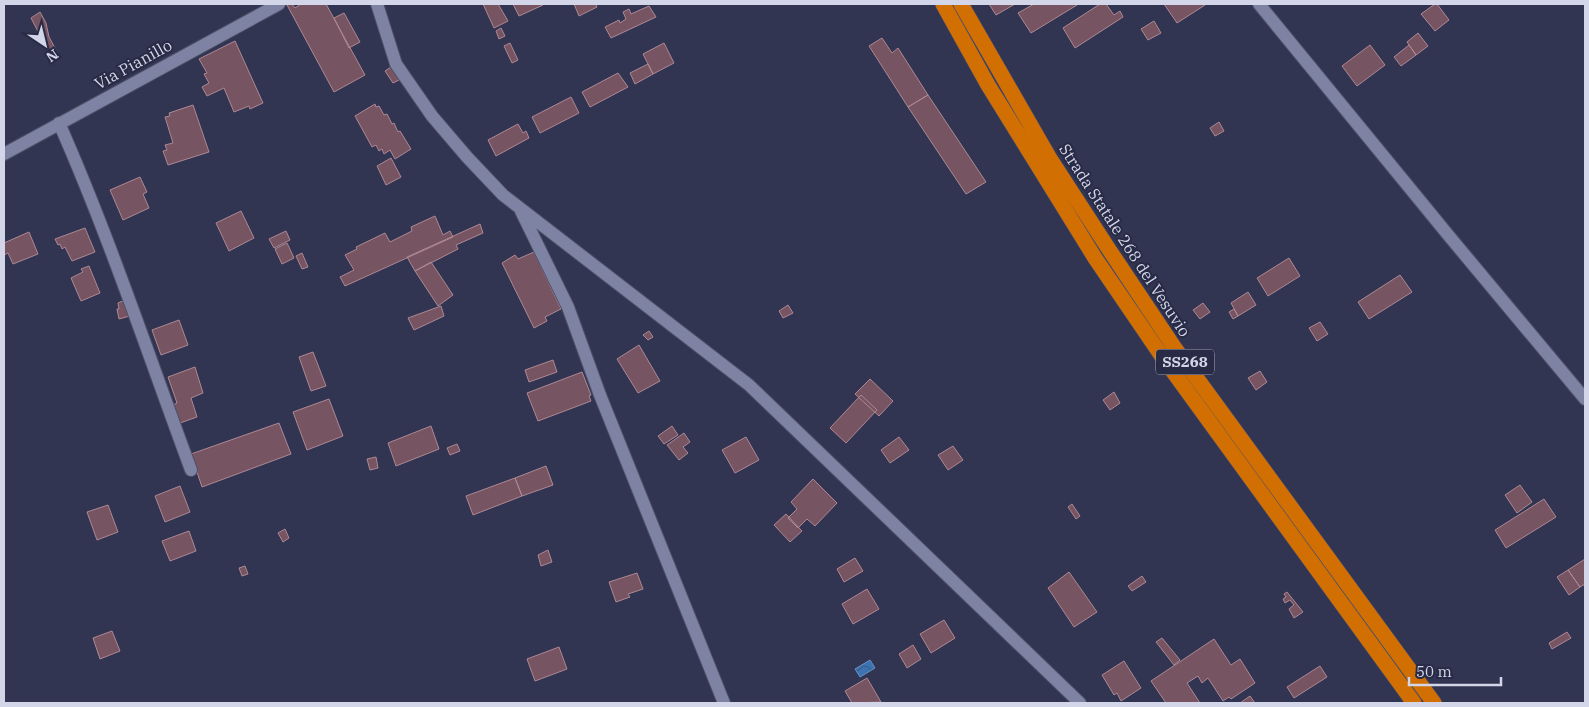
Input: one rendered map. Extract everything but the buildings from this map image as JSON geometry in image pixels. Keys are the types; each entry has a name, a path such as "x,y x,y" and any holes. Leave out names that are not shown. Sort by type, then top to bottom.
{"highway":[{"name":"Strada Statale 268 del Vesuvio","path":"943,4 993,93 1095,258 1172,371 1414,703"},
{"name":"Strada Statale 268 del Vesuvio","path":"961,4 1040,141 1108,248 1174,346 1434,703"}],"street":[{"name":"Via Pianillo","path":"4,154 279,4"},
{"path":"377,4 396,64 432,116 504,195 749,385 1080,703"},
{"path":"1259,4 1585,399"},
{"path":"59,124 108,241 192,470"},
{"path":"519,207 568,307 600,395 724,703"}],"water":[{"path":"870,660 875,668 860,677 855,669"}]}
